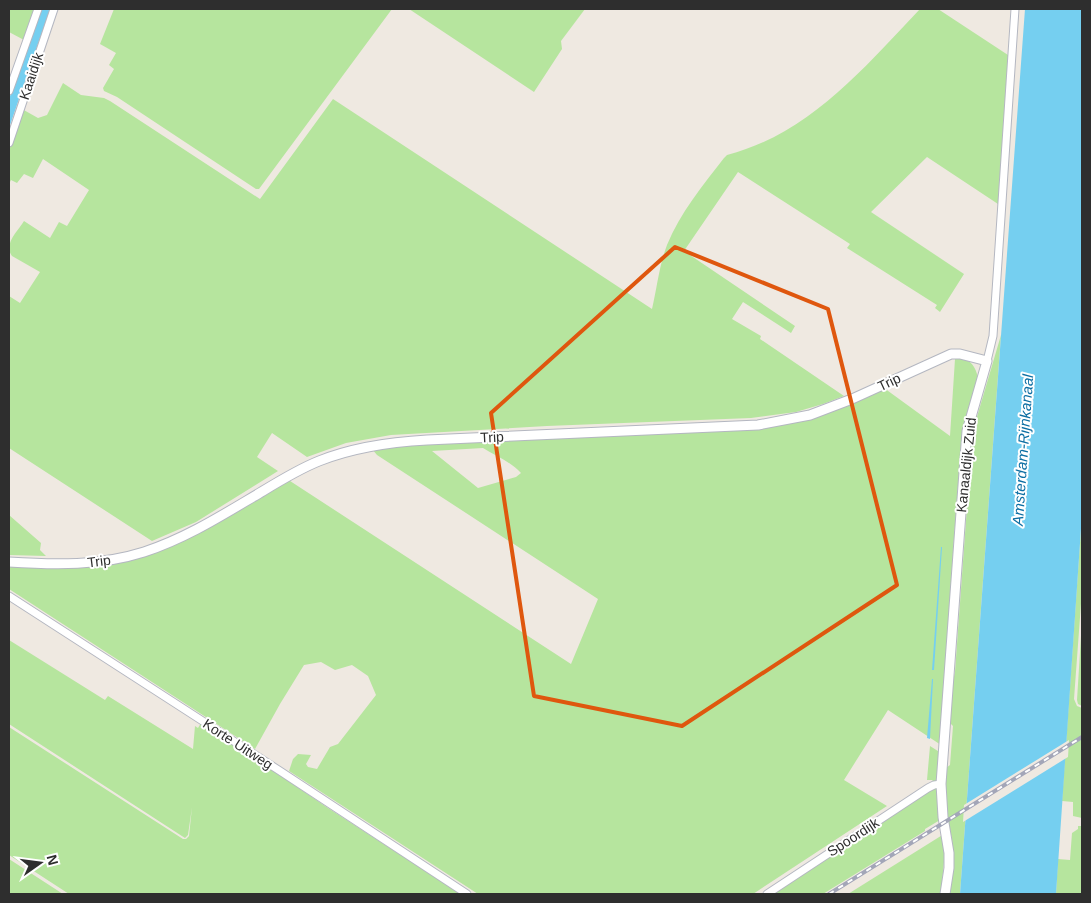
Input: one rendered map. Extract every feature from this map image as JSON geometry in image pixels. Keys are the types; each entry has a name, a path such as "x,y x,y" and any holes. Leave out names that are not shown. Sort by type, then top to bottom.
{"street":[{"path":"9,91 38,9"},
{"name":"Kaaidijk","path":"9,143 54,9"},
{"name":"Kanaaldijk Zuid","path":"945,894 949,854 943,817 941,784 967,431 993,336 1015,9"},
{"name":"Trip","path":"9,562 82,563 118,559 142,552 188,535 293,473 319,461 361,448 398,442 427,440 758,425 810,415 852,399 950,354 960,354 987,361"},
{"name":"Korte Uitweg","path":"9,596 467,894"},
{"name":"Spoordijk","path":"767,894 928,788 941,784"}],"highlighted area":[{"path":"675,247 828,309 897,585 682,726 534,696 491,413"}],"green space":[{"path":"9,9 35,9 24,40 9,32"},
{"path":"114,9 392,9 259,189 256,189 117,97 104,91 103,88 114,69 109,65 116,53 100,44"},
{"path":"409,9 585,9 561,41 562,49 534,92"},
{"path":"920,9 938,9 1008,55 998,204 927,157 871,212 964,274 940,312 935,308 937,305 847,248 850,244 738,172 684,251 795,326 791,333 743,302 732,319 761,336 760,339 844,396 796,412 751,418 547,426 391,435 346,443 307,457 272,433 257,457 278,471 196,522 152,541 9,448 9,296 20,303 40,272 12,256 9,247 10,242 24,221 50,238 59,222 67,226 89,190 43,159 33,178 24,174 17,183 11,180 9,184 9,147 22,109 38,118 47,115 63,83 81,95 104,98 110,101 260,199 333,99 652,309 662,261 672,233 692,200 724,158 727,155 757,145 784,132 809,115 856,76"},
{"path":"1001,335 960,894 950,894 953,857 952,839 946,813 946,768 950,765 953,726 949,722 951,690 955,672 972,438"},
{"path":"955,359 963,359 974,367 977,379 962,437 941,745 888,710 844,780 887,806 753,894 478,894 289,771 293,759 298,754 311,755 306,764 308,767 317,769 330,747 338,744 376,695 368,676 352,665 335,670 321,662 304,665 255,749 9,589 9,565 65,567 174,545 219,522 287,479 571,664 598,599 377,455 372,449 390,446 766,427 884,388 950,436","holes":["483,448 508,462 521,473 516,477 478,488 432,451"]},
{"path":"1082,514 1082,590 1074,699 1077,706 1082,708 1082,818 1073,816 1073,802 1062,801"},
{"path":"9,515 41,543 40,550 46,556 9,555"},
{"path":"1082,620 1082,706 1078,704 1077,700"},
{"path":"9,640 105,700 108,696 193,749 195,726 198,728 203,723 328,808 461,894 69,894 9,855 9,727 183,839 186,839 189,836 192,807 188,835 185,838 9,724"},
{"path":"930,746 941,753 940,776 934,782 927,780"},
{"path":"935,788 938,790 940,820 925,829 925,831 823,894 772,894 925,791"},
{"path":"1078,826 1082,826 1082,894 1056,894 1058,859 1070,860 1072,833 1078,829"},
{"path":"944,834 945,851 941,894 848,894"},
{"path":"9,859 63,894 9,894"}],"water":[{"path":"41,9 50,9 9,128 9,99"},
{"name":"Amsterdam-Rijnkanaal","path":"1025,9 1082,9 1082,514 1056,894 960,894"},
{"path":"941,547 934,670 932,670"},
{"path":"933,679 930,739 927,738"}],"pier":[{"path":"1069,740 1068,757 963,822 964,805"}],"railway":[{"path":"829,894 1082,737"}]}
